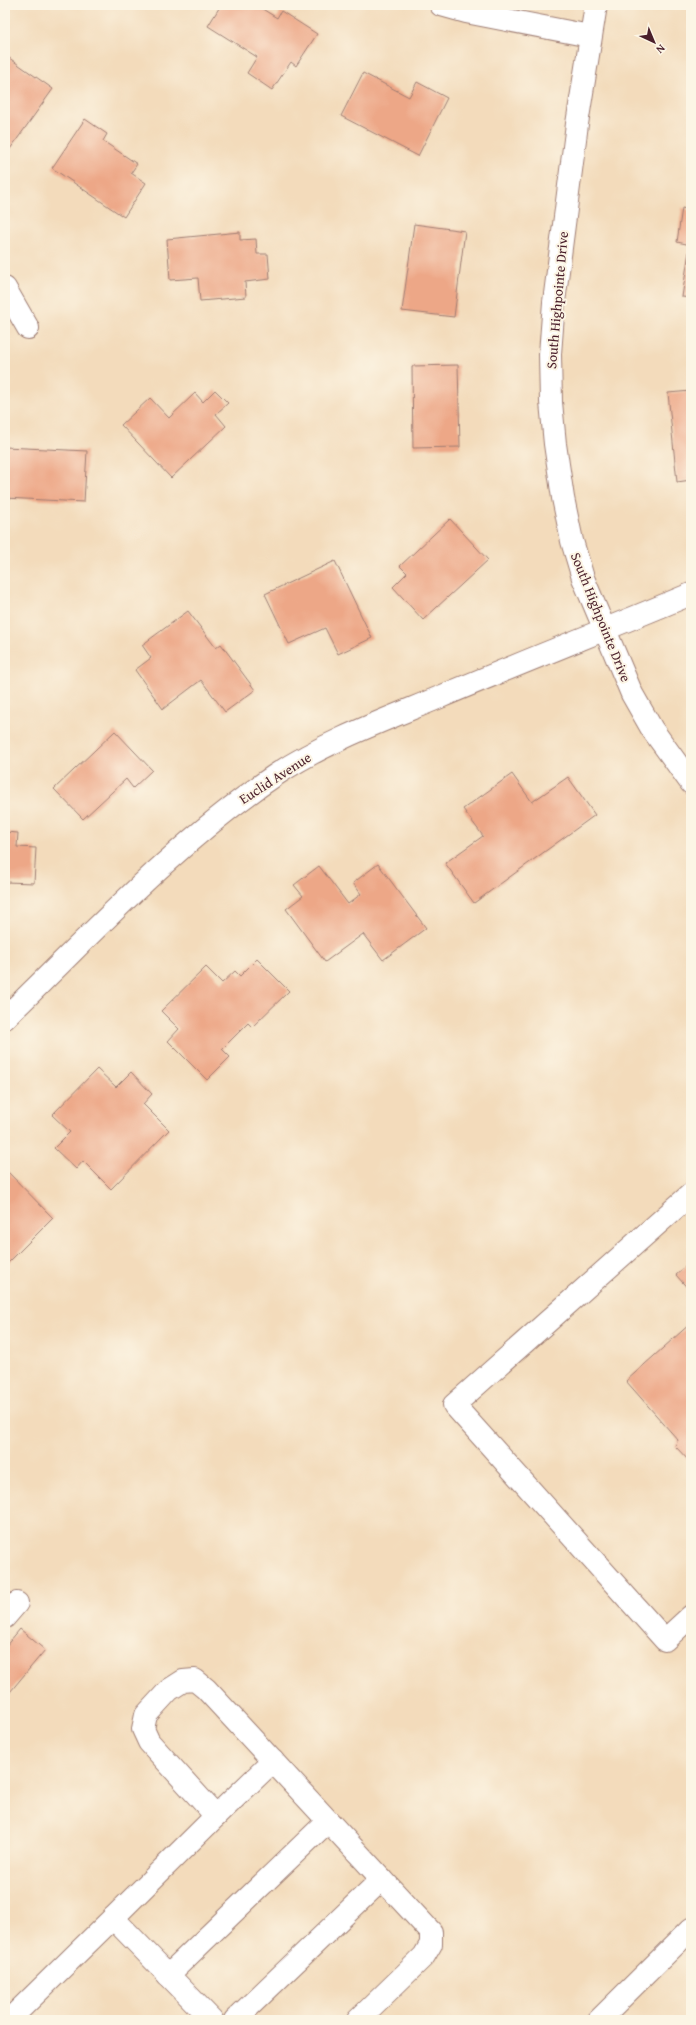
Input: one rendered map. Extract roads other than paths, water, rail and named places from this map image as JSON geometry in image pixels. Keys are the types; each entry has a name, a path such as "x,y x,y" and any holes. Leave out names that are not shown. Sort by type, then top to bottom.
{"street":[{"path":"441,5 466,12 590,36"},
{"name":"South Highpointe Drive","path":"596,5 576,124 554,302 550,354 551,402 561,491 572,541 583,578 632,694 652,729 691,783"},
{"path":"5,288 28,328"},
{"name":"Euclid Avenue","path":"5,1018 159,868 233,804 278,774 311,754 381,721 691,594"},
{"path":"691,1194 454,1405 665,1640 691,1616"},
{"path":"216,1816 149,1742 143,1729 146,1715 169,1690 183,1681 195,1680 206,1689 431,1932 431,1944 424,1956 358,2020"},
{"path":"9,2020 273,1761"},
{"path":"168,1975 328,1821"},
{"path":"235,2020 382,1879"},
{"path":"113,1918 212,2020"},
{"path":"599,2020 691,1929"}]}
